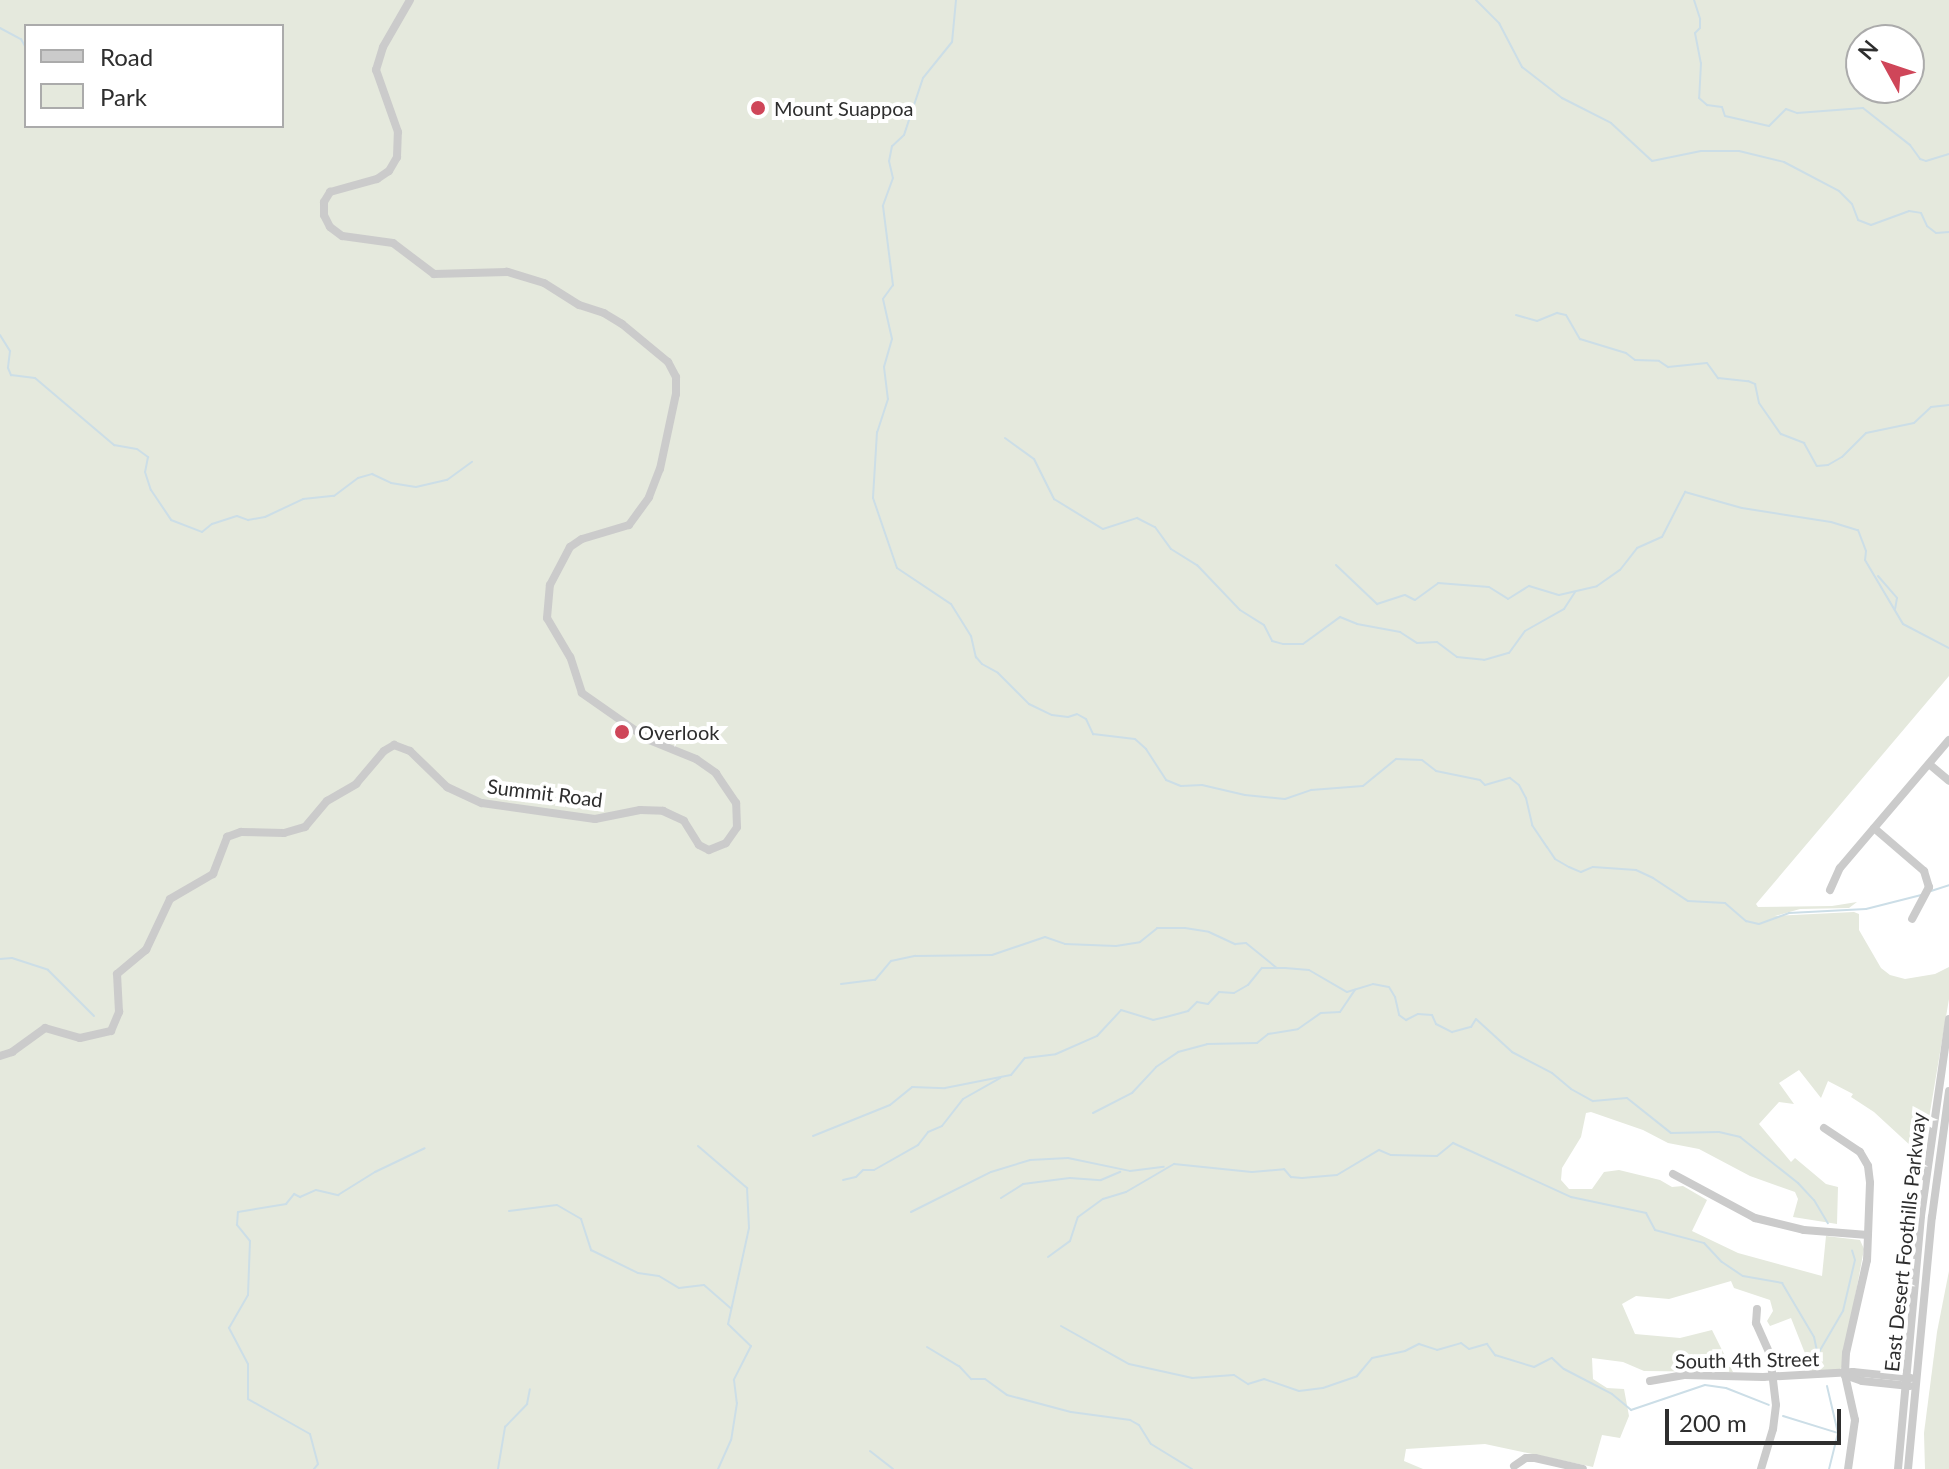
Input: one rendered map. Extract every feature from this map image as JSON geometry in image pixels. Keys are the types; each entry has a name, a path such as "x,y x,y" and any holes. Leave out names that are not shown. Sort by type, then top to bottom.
{"street":[{"name":"Summit Road","path":"0,1056 12,1052 45,1028 86,1038 111,1031 119,1012 117,974 146,950 170,899 213,874 227,837 241,832 289,832 305,827 327,801 356,784 384,751 394,745 410,751 447,787 482,803 595,819 640,810 663,811 684,821 699,845 709,850 722,846 736,830 736,803 716,773 696,759 649,740 582,693 570,657 547,618 547,595 570,547 586,537 629,525 649,497 660,469 676,394 676,377 668,362 622,324 604,313 579,305 544,283 507,272 434,274 393,243 342,236 330,227 324,215 324,202 333,190 377,179 389,171 397,157 398,132 376,70 383,47 410,0"},
{"path":"1830,890 1840,868 1949,740"},
{"path":"1929,764 1949,781"},
{"path":"1874,828 1924,871 1929,887 1925,900 1912,919"},
{"name":"East Desert Foothills Parkway","path":"1908,1469 1921,1216 1949,1019"},
{"name":"East Desert Foothills Parkway","path":"1898,1469 1949,1091"},
{"path":"1937,1100 1948,1102"},
{"path":"1824,1128 1855,1147 1868,1166 1868,1235 1863,1279 1848,1338 1845,1375 1855,1420 1848,1469"},
{"path":"1673,1174 1755,1218 1804,1230 1868,1235"},
{"path":"1757,1309 1756,1323 1770,1355 1776,1416 1761,1469"},
{"name":"South 4th Street","path":"1650,1381 1685,1375 1845,1375 1911,1382"},
{"path":"1514,1466 1535,1458 1583,1469"}],"green space":[{"path":"0,0 1949,0 1949,676 1756,904 1758,907 1832,906 1857,902 1849,908 1800,909 1775,916 1854,912 1859,914 1859,930 1881,968 1890,975 1905,979 1935,974 1949,967 1949,999 1925,1142 1912,1147 1874,1112 1851,1097 1853,1094 1828,1081 1821,1098 1799,1070 1779,1083 1794,1104 1779,1102 1759,1124 1791,1162 1795,1158 1826,1184 1838,1187 1837,1224 1793,1217 1798,1199 1795,1192 1750,1176 1699,1149 1668,1143 1643,1130 1591,1112 1586,1113 1581,1137 1562,1168 1561,1180 1569,1189 1592,1189 1604,1172 1619,1170 1660,1180 1672,1187 1683,1186 1707,1200 1692,1231 1738,1253 1822,1276 1826,1236 1860,1240 1864,1249 1842,1367 1839,1370 1812,1371 1791,1318 1770,1326 1767,1321 1773,1311 1770,1300 1734,1288 1731,1281 1669,1299 1636,1296 1622,1304 1635,1334 1680,1338 1712,1330 1733,1372 1644,1371 1623,1362 1592,1358 1593,1379 1607,1388 1624,1389 1629,1416 1620,1438 1602,1435 1593,1467 1485,1444 1406,1449 1404,1461 1423,1469 0,1469"},
{"path":"1949,1271 1949,1469 1925,1469 1924,1433 1937,1332"}],"waterway":[{"path":"956,0 952,42 923,78 904,135 892,146 889,161 893,178 883,206 893,285 883,299 892,339 884,367 888,399 877,432 873,498 897,568 951,604 971,636 976,657 982,664 998,673 1029,704 1052,715 1068,717 1077,714 1086,719 1093,734 1135,739 1146,749 1166,780 1181,786 1202,785 1245,795 1285,799 1311,790 1363,786 1396,759 1422,760 1436,771 1480,780 1485,785 1510,778 1519,785 1526,798 1532,825 1555,859 1569,867 1581,872 1593,867 1636,870 1688,901 1725,903 1746,921 1759,924 1789,913 1866,909 1921,895"},
{"path":"1476,0 1499,23 1522,67 1562,98 1611,123 1652,161 1701,151 1739,151 1784,162 1839,191 1852,204 1858,220 1871,225 1909,211 1921,213 1927,226 1936,233 1949,232"},
{"path":"1694,0 1700,19 1700,28 1695,33 1701,63 1699,98 1707,105 1722,107 1725,116 1769,126 1786,109 1797,113 1863,108 1910,145 1920,159 1926,161 1949,154"},
{"path":"0,28 21,39 24,44"},
{"path":"1516,315 1537,321 1557,313 1566,315 1580,339 1626,353 1635,360 1659,361 1668,367 1707,363 1718,378 1755,384 1759,403 1781,434 1804,443 1817,466 1828,465 1842,457 1866,433 1914,423 1931,407 1949,405"},
{"path":"0,335 10,351 8,368 11,375 35,378 114,445 137,449 148,457 145,472 151,490 171,520 202,532 212,524 237,516 248,520 265,517 303,499 334,496 358,478 372,474 391,483 416,487 447,480 472,462"},
{"path":"1005,438 1034,459 1054,499 1103,529 1137,518 1155,527 1171,549 1197,565 1240,610 1264,625 1272,641 1283,644 1303,644 1340,617 1357,624 1400,632 1417,643 1437,642 1457,657 1484,660 1509,653 1525,631 1564,609 1575,592"},
{"path":"1336,565 1377,604 1405,595 1415,600 1438,583 1489,587 1508,599 1529,586 1559,595 1597,586 1620,570 1637,548 1662,537 1685,492 1742,508 1831,522 1858,530 1866,551 1865,560 1903,624 1949,648"},
{"path":"1878,576 1897,598 1895,609"},
{"path":"1931,891 1949,885"},
{"path":"841,984 875,980 891,961 915,956 992,955 1045,937 1065,944 1116,946 1140,942 1157,928 1209,932 1235,944 1246,943 1277,968"},
{"path":"0,959 12,958 48,970 94,1016"},
{"path":"813,1136 890,1105 912,1087 945,1088 1011,1075 1025,1058 1056,1054 1097,1036 1121,1010 1153,1020 1188,1011 1197,1002 1208,1004 1219,992 1234,993 1248,985 1262,968 1309,970 1347,992 1373,984 1389,987 1399,1015 1406,1020 1418,1014 1432,1015 1436,1024 1452,1032 1471,1027 1476,1019 1512,1052 1552,1073 1571,1089 1593,1101 1627,1098 1671,1133 1719,1132 1740,1137 1798,1183 1814,1200 1828,1223"},
{"path":"1093,1113 1132,1093 1156,1067 1178,1052 1207,1044 1257,1043 1268,1034 1298,1029 1321,1013 1340,1012 1355,990"},
{"path":"843,1180 856,1177 863,1170 874,1170 918,1145 928,1132 942,1126 963,1099 1000,1078"},
{"path":"1048,1257 1070,1241 1078,1217 1103,1199 1126,1192 1174,1164 1252,1172 1284,1169 1291,1177 1302,1178 1337,1175 1379,1150 1391,1155 1437,1156 1453,1143 1571,1197 1646,1213 1655,1230 1704,1243 1722,1262 1743,1276 1782,1283 1814,1337 1819,1361"},
{"path":"698,1146 747,1188 749,1228 728,1324 751,1346 734,1380 737,1403 731,1440 718,1469"},
{"path":"314,1469 318,1464 310,1434 248,1399 248,1364 229,1328 248,1295 250,1241 237,1225 238,1212 286,1204 294,1194 300,1197 316,1190 338,1195 375,1172 425,1148"},
{"path":"911,1212 991,1172 1030,1160 1068,1158 1130,1171 1164,1167"},
{"path":"1001,1198 1023,1184 1070,1178 1101,1180 1120,1172"},
{"path":"509,1211 557,1205 581,1219 591,1250 638,1273 659,1276 679,1288 704,1285 730,1308"},
{"path":"1819,1352 1843,1311 1855,1260 1852,1250"},
{"path":"1061,1326 1129,1364 1192,1378 1234,1375 1248,1384 1264,1379 1299,1391 1323,1388 1357,1376 1372,1358 1405,1351 1419,1344 1437,1350 1461,1343 1469,1349 1487,1344 1495,1355 1534,1367 1552,1358 1564,1369 1612,1394 1631,1410 1705,1385 1726,1388 1769,1405"},
{"path":"927,1347 959,1366 971,1379 985,1379 1007,1395 1071,1412 1130,1420 1139,1425 1151,1444 1192,1469"},
{"path":"1827,1386 1838,1433 1829,1469"},
{"path":"498,1469 505,1427 527,1404 530,1389"},
{"path":"1783,1416 1838,1433"},
{"path":"870,1451 893,1469"}],"place":[{"name":"Mount Suappoa","path":"758,108"},
{"name":"Overlook","path":"622,732"}]}
